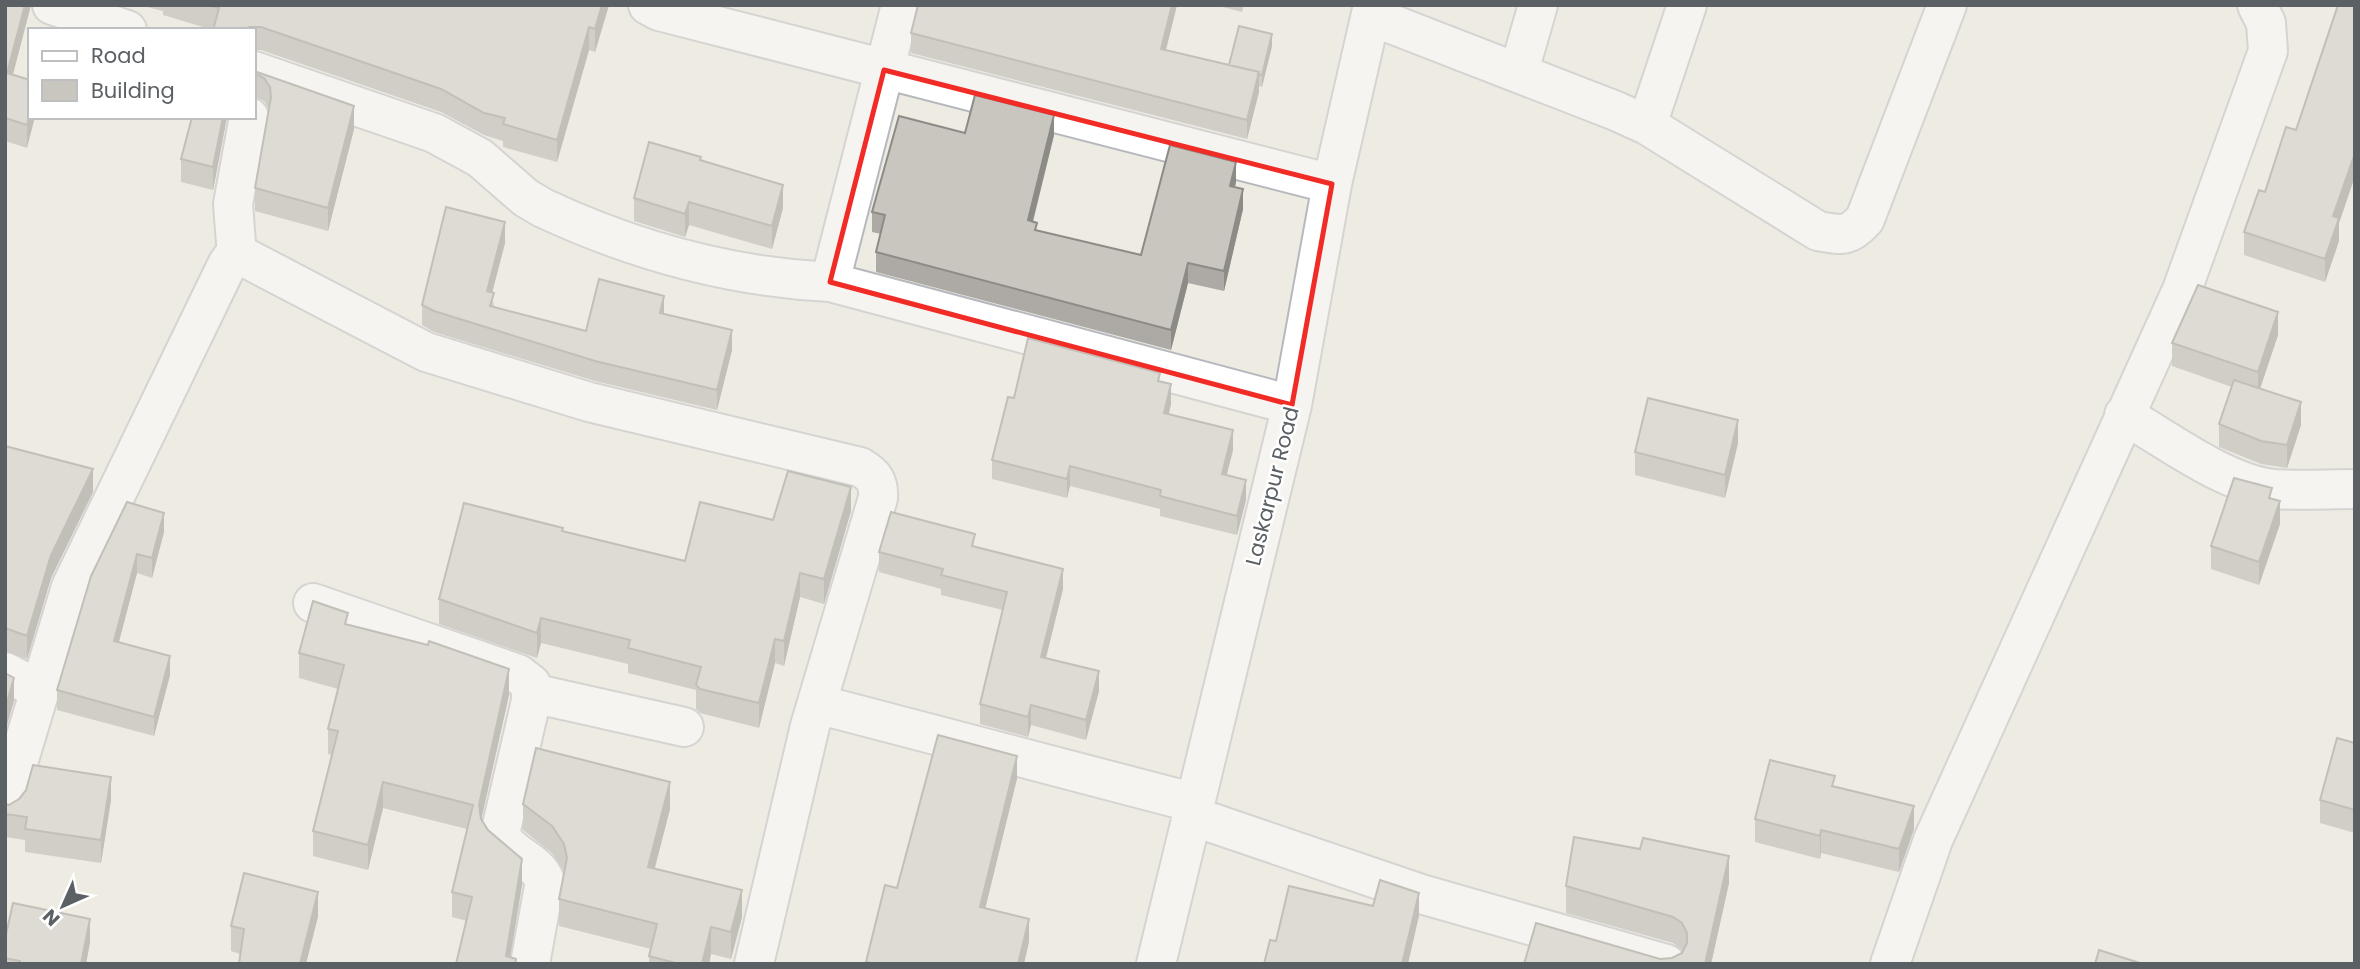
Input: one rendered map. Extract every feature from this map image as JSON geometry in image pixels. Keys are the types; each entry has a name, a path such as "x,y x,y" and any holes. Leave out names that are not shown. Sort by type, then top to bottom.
{"street":[{"path":"52,5 121,28"},
{"path":"648,5 659,11 884,71 1332,184"},
{"path":"830,282 901,5"},
{"path":"1519,71 1538,5"},
{"path":"1647,125 1687,5"},
{"path":"1372,10 1647,125 1818,231 1853,233 1865,219 1947,5"},
{"path":"1890,964 1933,840 2182,290 2268,51 2268,33 2257,5"},
{"name":"Laskarpur Road","path":"1156,964 1292,405 1332,184 1372,10"},
{"path":"256,78 434,133 480,158 526,198 543,208 624,241 723,271 773,279 830,282 1292,405"},
{"path":"237,256 233,204 249,119"},
{"path":"5,806 21,680 71,587 227,265 237,256"},
{"path":"237,256 426,352 589,402 860,467 871,473 878,484 878,498 817,704 754,964"},
{"path":"2124,415 2208,463 2255,484 2273,489 2355,489"},
{"path":"313,603 518,674 531,684 532,692 500,834 505,843 536,866 545,881 530,964"},
{"path":"532,692 684,727"},
{"path":"817,704 1193,810 1421,894 1666,964"}],"highlighted area":[{"path":"884,70 1332,184 1292,405 830,282"}],"building":[{"path":"5,5 25,5 7,73 28,79 29,119 27,125 5,118"},
{"path":"208,5 602,5 595,29 589,27 557,140 503,124 505,118 484,113 441,89 261,27 214,28 219,8"},
{"path":"918,5 1172,5 1161,49 1259,72 1247,120 911,33"},
{"path":"2338,5 2355,5 2355,153 2333,216 2339,218 2325,259 2244,232 2259,190 2265,192 2286,127 2296,130"},
{"path":"1239,26 1272,34 1262,75 1229,65"},
{"path":"256,72 354,106 328,208 255,188 271,97 270,87"},
{"path":"975,95 1054,115 1028,220 1037,223 1035,230 1141,255 1170,145 1236,162 1230,186 1243,189 1224,271 1188,263 1171,330 876,252 885,215 872,212 899,116 965,133"},
{"path":"191,119 223,119 213,167 181,159"},
{"path":"649,142 783,185 772,226 689,202 685,214 634,198"},
{"path":"446,207 505,222 487,291 494,293 490,306 586,331 599,279 664,296 660,313 732,330 717,390 595,361 422,305"},
{"path":"2198,285 2278,312 2258,372 2172,343"},
{"path":"1028,338 1160,373 1158,381 1171,384 1164,413 1233,430 1222,474 1246,480 1237,516 1160,496 1161,490 1070,466 1067,479 992,460 1008,397 1014,398"},
{"path":"2234,380 2301,402 2287,445 2261,441 2219,424"},
{"path":"1648,398 1738,420 1725,475 1635,452"},
{"path":"5,446 93,469 51,555 27,636 5,628"},
{"path":"788,471 851,487 824,579 800,573 784,641 775,639 759,703 700,689 696,685 701,667 628,648 630,640 541,618 537,633 439,599 464,503 563,528 562,531 685,561 700,502 773,520"},
{"path":"2234,478 2272,488 2269,498 2280,501 2259,562 2211,546"},
{"path":"127,502 164,513 152,558 137,554 114,641 170,656 154,717 57,690 91,576"},
{"path":"891,512 975,534 972,546 1063,569 1041,657 1099,671 1086,720 1031,705 1028,717 980,704 1007,592 941,575 943,569 879,552"},
{"path":"313,601 348,613 345,624 428,645 429,641 509,669 479,805 481,819 488,830 522,859 506,956 516,959 515,964 456,964 472,897 452,892 473,805 383,782 368,845 313,831 338,731 328,729 344,665 299,653"},
{"path":"5,673 14,678 5,709"},
{"path":"938,735 1017,756 980,907 1029,919 1018,964 866,962 885,885 897,888"},
{"path":"2337,738 2355,743 2355,810 2320,800"},
{"path":"536,748 670,782 648,867 742,890 731,932 711,927 702,964 679,964 649,956 657,924 559,899 567,858 564,844 552,826 523,804"},
{"path":"1770,760 1835,776 1832,786 1914,806 1899,849 1821,830 1820,836 1755,819"},
{"path":"33,765 111,777 101,840 25,829 27,817 5,814 5,804 9,805 19,799 26,790"},
{"path":"1574,837 1640,849 1643,838 1729,856 1705,964 1524,964 1536,923 1660,959 1672,958 1682,953 1687,943 1687,933 1682,923 1673,917 1566,886"},
{"path":"244,873 318,892 300,964 239,964 244,929 231,926"},
{"path":"1380,880 1419,893 1402,964 1264,964 1270,940 1276,941 1289,886 1373,906"},
{"path":"13,903 90,919 81,964 20,964 20,961 5,958 5,939"},
{"path":"2099,950 2143,964 2095,964"}]}
